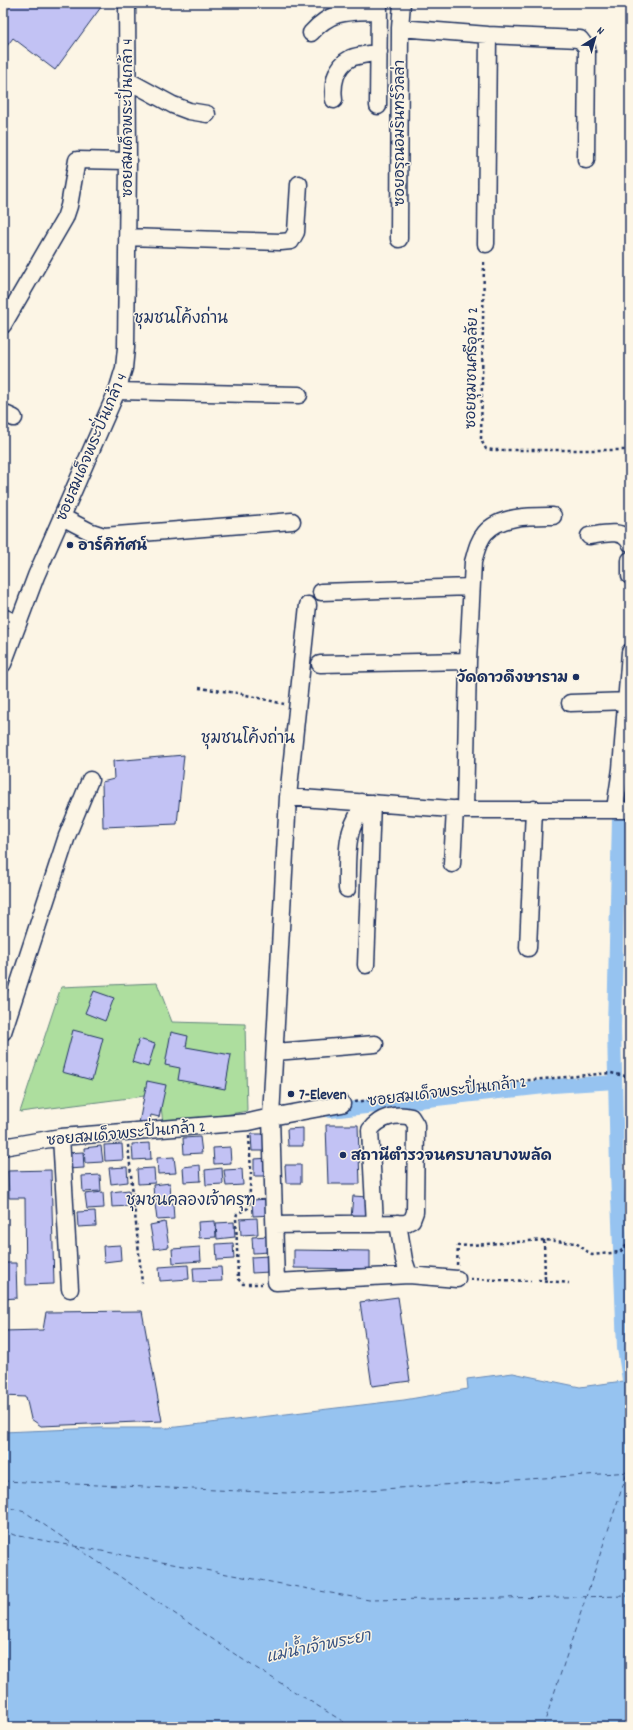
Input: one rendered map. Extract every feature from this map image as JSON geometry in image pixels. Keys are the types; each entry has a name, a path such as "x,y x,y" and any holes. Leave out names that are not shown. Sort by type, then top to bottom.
{"street":[{"name":"ซอยสมเด็จพระปิ่นเกล้า 4","path":"3,664 36,576 117,391 124,368 126,348 128,161 127,3"},
{"name":"ซอยอรุณอมรินทร์วิลล่า","path":"399,239 400,28 402,3"},
{"path":"311,33 325,20 342,13 379,7 378,106"},
{"path":"400,28 488,35 580,39 584,42 587,48 586,160"},
{"path":"486,244 488,35"},
{"path":"334,100 333,91 336,75 344,63 351,58 378,52"},
{"path":"127,80 173,105 189,111 208,114"},
{"path":"3,325 7,309 65,218 69,206 77,160 128,161"},
{"path":"127,237 281,242 290,241 296,232 300,184"},
{"path":"117,391 299,395"},
{"path":"452,864 460,809 471,587 473,562 477,547 485,533 504,521 528,516 553,516"},
{"path":"62,517 89,531 104,536 292,521"},
{"path":"588,536 616,533 623,534 630,543"},
{"path":"630,560 630,576"},
{"path":"321,592 471,587"},
{"path":"308,605 302,667 296,706 288,797 271,1117 276,1282 409,1275 457,1279"},
{"path":"3,617 18,624"},
{"path":"288,797 460,809 622,809 621,769 628,701 630,652"},
{"path":"320,664 468,661"},
{"path":"570,703 628,701"},
{"path":"3,1032 67,836 90,780"},
{"path":"347,889 350,835 353,825 367,802"},
{"path":"366,965 367,802"},
{"path":"528,948 534,809"},
{"path":"275,1052 375,1044"},
{"name":"ซอยสมเด็จพระปิ่นเกล้า 2","path":"3,1147 61,1137 127,1133 249,1122 342,1104"},
{"path":"275,1224 375,1224 406,1223 412,1220 415,1212 416,1125 411,1117 402,1115 381,1120 370,1130 375,1224"},
{"path":"61,1137 70,1289"},
{"path":"398,1223 404,1260 409,1275"}],"path":[{"name":"ซอยชุมชนศรีอุลัย 2","path":"484,262 481,440 486,449 630,450"},
{"path":"199,688 238,693 296,706"},
{"name":"ซอยสมเด็จพระปิ่นเกล้า 2","path":"342,1104 486,1084 612,1073 629,1077"},
{"path":"249,1122 251,1172 249,1205 248,1208 237,1214 236,1217 238,1279 243,1284 273,1284 276,1282"},
{"path":"127,1133 142,1283"},
{"path":"531,1281 457,1279 458,1246 544,1240 576,1243 592,1255 620,1252 626,1246 630,1246"},
{"path":"544,1240 545,1280"},
{"path":"538,1280 570,1283"}],"green space":[{"path":"157,983 172,1022 245,1024 247,1111 163,1126 160,1094 20,1112 61,987"}],"water":[{"name":"แม่น้ำเจ้าพระยา","path":"513,1373 580,1387 630,1380 630,1727 3,1727 3,1432 99,1428 168,1428 404,1400 468,1389 467,1379"}],"building":[{"path":"3,3 104,3 55,70 13,38 3,51"},
{"path":"184,755 177,824 103,827 102,782 114,779 113,761"},
{"path":"94,991 114,998 105,1021 85,1013"},
{"path":"73,1030 103,1038 92,1080 62,1072"},
{"path":"171,1032 188,1036 186,1047 231,1055 225,1089 178,1080 180,1068 165,1065"},
{"path":"139,1039 155,1044 148,1067 132,1062"},
{"path":"147,1081 166,1085 159,1117 151,1115 149,1125 139,1123"},
{"name":"สถานีตำรวจนครบาลบางพลัด","path":"326,1125 358,1125 360,1184 328,1184"},
{"path":"303,1128 303,1146 288,1146 287,1129"},
{"path":"251,1134 267,1134 267,1151 252,1151"},
{"path":"200,1137 202,1153 184,1154 183,1138"},
{"path":"150,1143 151,1159 133,1160 132,1144"},
{"path":"122,1144 123,1160 105,1161 104,1145"},
{"path":"101,1146 103,1162 85,1163 84,1148"},
{"path":"230,1147 231,1163 214,1164 213,1148"},
{"path":"83,1152 84,1168 67,1169 66,1153"},
{"path":"174,1157 176,1173 158,1174 157,1158"},
{"path":"270,1158 270,1176 254,1176 254,1159"},
{"path":"200,1165 201,1181 184,1182 183,1167"},
{"path":"285,1165 301,1165 301,1183 286,1183"},
{"path":"127,1167 128,1182 111,1184 109,1168"},
{"path":"154,1168 155,1183 138,1184 137,1169"},
{"path":"222,1168 223,1184 206,1185 205,1170"},
{"path":"242,1169 243,1185 226,1186 224,1170"},
{"path":"51,1170 54,1284 26,1285 25,1198 9,1198 8,1171"},
{"path":"100,1175 101,1191 83,1192 82,1176"},
{"path":"170,1183 171,1199 154,1200 153,1185"},
{"path":"129,1190 130,1206 112,1207 111,1192"},
{"path":"103,1192 104,1208 87,1209 85,1194"},
{"path":"353,1196 368,1197 367,1219 351,1218"},
{"path":"269,1199 271,1215 253,1216 252,1200"},
{"path":"173,1203 174,1219 157,1220 155,1204"},
{"path":"95,1211 96,1226 78,1227 77,1212"},
{"path":"257,1218 258,1234 241,1235 240,1219"},
{"path":"215,1221 216,1237 199,1238 198,1222"},
{"path":"165,1222 169,1247 154,1249 150,1225"},
{"path":"234,1222 235,1237 217,1239 216,1223"},
{"path":"269,1236 270,1252 253,1253 252,1237"},
{"path":"233,1243 234,1259 217,1260 216,1244"},
{"path":"120,1245 121,1260 104,1262 103,1246"},
{"path":"200,1247 201,1261 173,1263 172,1249"},
{"path":"294,1250 370,1251 370,1269 294,1268"},
{"path":"269,1256 270,1272 252,1273 251,1257"},
{"path":"3,1263 16,1263 17,1298 3,1299"},
{"path":"188,1265 189,1279 160,1281 159,1267"},
{"path":"221,1267 222,1281 194,1282 193,1268"},
{"path":"398,1297 410,1381 372,1386 360,1302"},
{"path":"142,1311 162,1421 41,1426 31,1419 26,1397 3,1396 3,1331 43,1330 46,1312"}],"waterway":[{"path":"619,818 614,1027 617,1172 624,1348 630,1386"},
{"path":"330,1111 553,1086 615,1082"}],"ferry route":[{"path":"543,1727 630,1464"},
{"path":"3,1481 311,1494 630,1472"},
{"path":"3,1506 25,1512 74,1545"},
{"path":"3,1530 14,1535 369,1600 630,1596"},
{"path":"76,1547 248,1663 352,1727"}],"place":[{"name":"อาร์คิทัศน์","path":"70,545"},
{"name":"วัดดาวดึงษาราม","path":"576,677"},
{"name":"7-Eleven","path":"291,1094"},
{"name":"สถานีตำรวจนครบาลบางพลัด","path":"343,1155"}],"district":[{"name":"ชุมชนโค้งถ่าน","path":"181,317"},
{"name":"ชุมชนโค้งถ่าน","path":"248,737"},
{"name":"ชุมชนคลองเจ้าครุฑ","path":"191,1199"}]}
